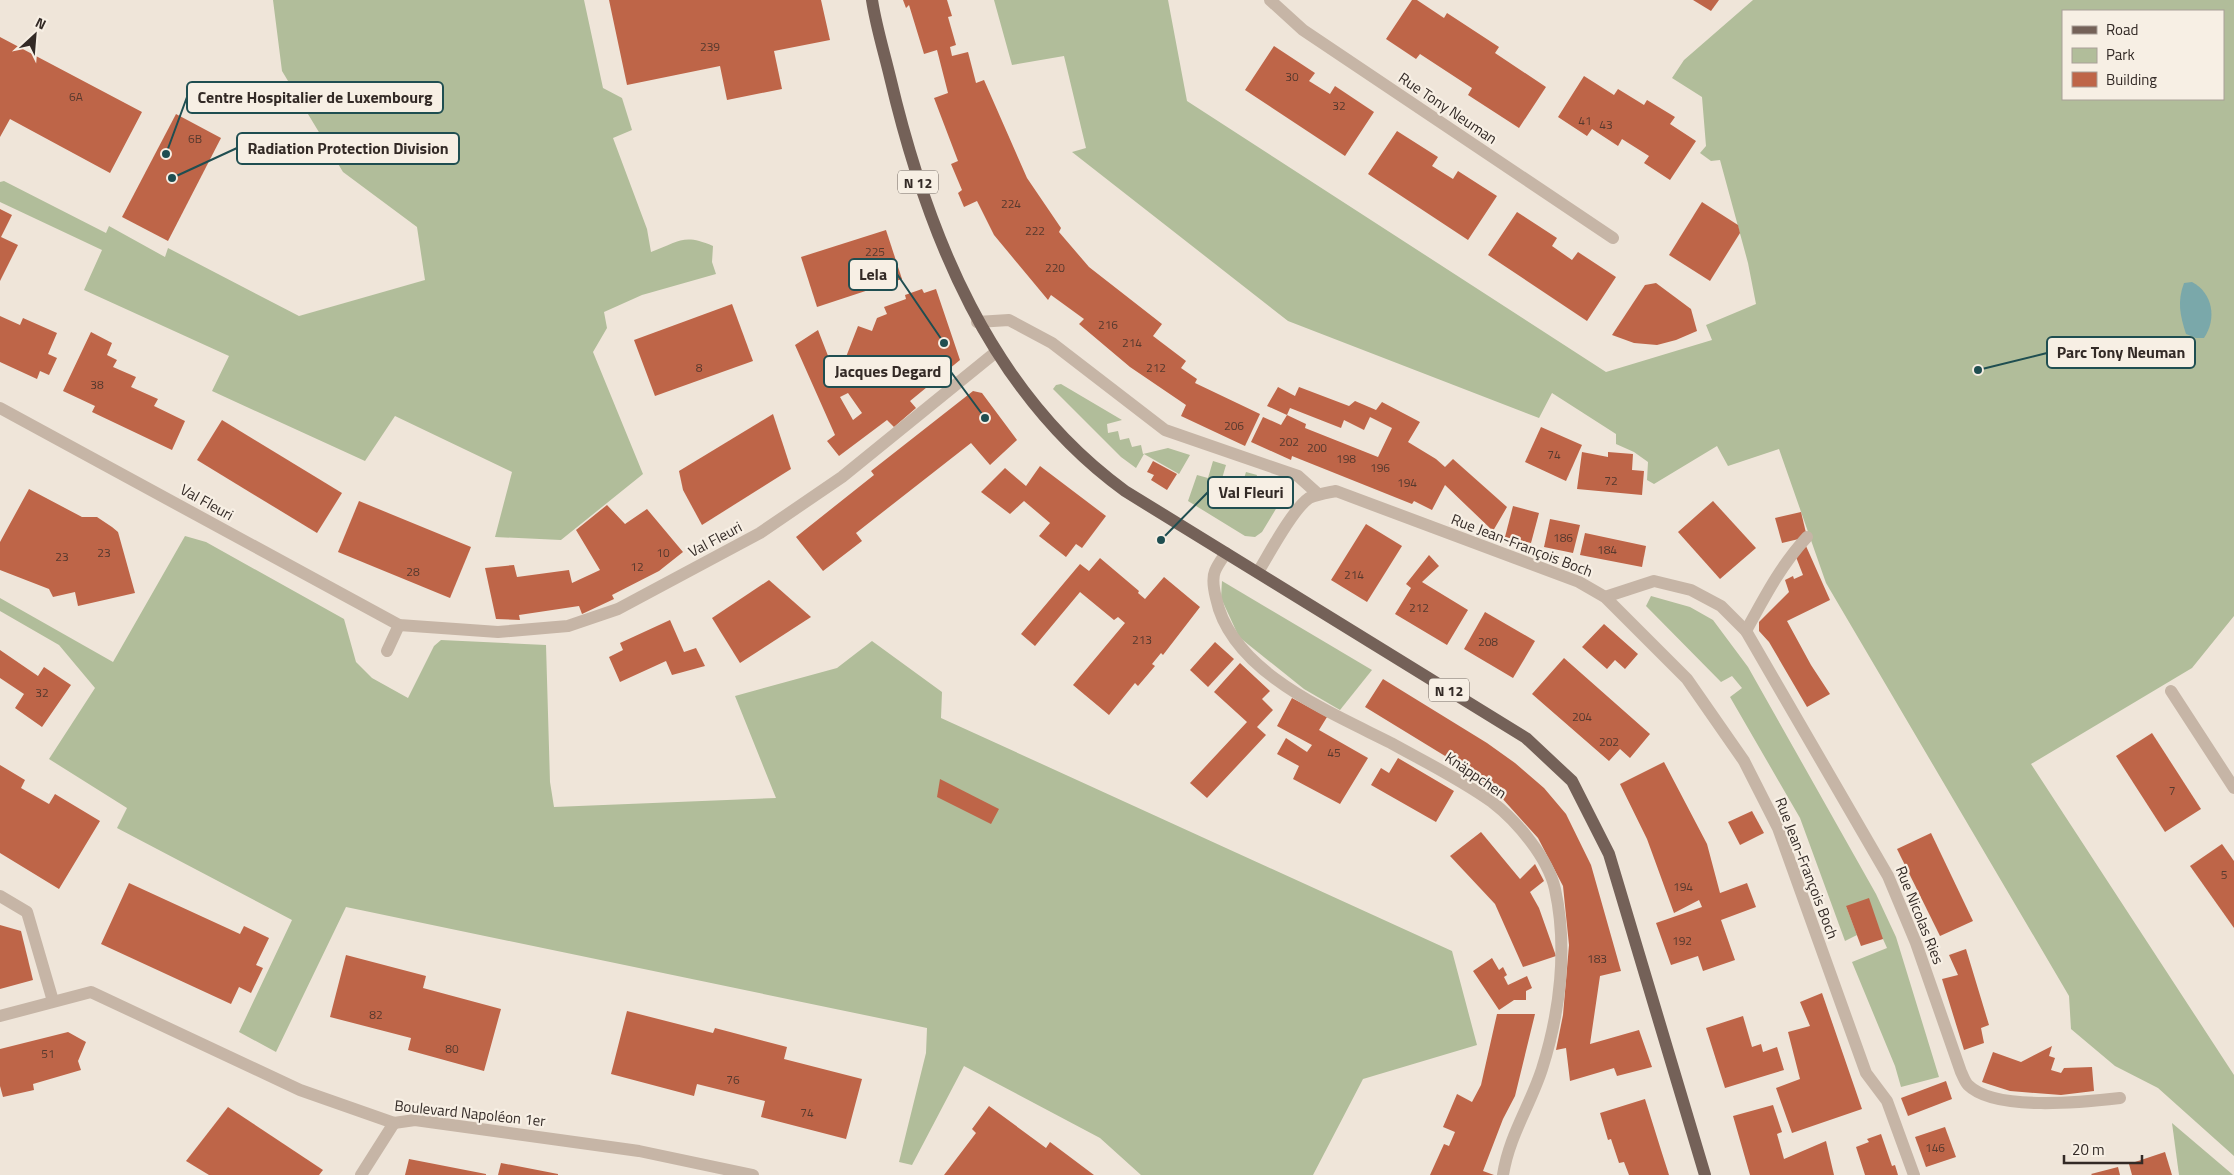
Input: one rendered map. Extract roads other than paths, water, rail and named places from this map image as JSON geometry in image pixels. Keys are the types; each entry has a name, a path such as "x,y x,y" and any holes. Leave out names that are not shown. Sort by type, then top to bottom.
{"main road":[{"name":"N 12","path":"872,0 898,114 920,189 934,226 978,322 1027,398 1066,441 1101,474 1125,491 1526,738 1572,781 1609,854 1705,1175"}],"street":[{"name":"Rue Tony Neuman","path":"1270,0 1303,30 1613,238"},
{"path":"978,322 1009,320 1052,343 1165,430 1298,476 1318,494 1307,500 1297,511 1258,572"},
{"name":"Val Fleuri","path":"0,408 399,625 498,632 568,626 618,609 760,533 842,477 996,352"},
{"name":"Rue Jean-François Boch","path":"1318,494 1336,491 1579,582 1605,597 1687,679 1744,761 1778,828 1866,1073 1887,1101 1914,1175"},
{"path":"1746,631 1770,587 1794,551 1807,537"},
{"name":"Knäppchen","path":"1226,553 1214,572 1214,591 1219,613 1234,641 1265,671 1309,701 1448,774 1493,803 1532,840 1555,888 1562,951 1555,1014 1542,1070 1506,1152 1503,1175"},
{"name":"Rue Nicolas Ries","path":"1605,597 1654,581 1691,590 1721,606 1746,631 1888,876 1916,943 1961,1072 1968,1085 1980,1092 2005,1100 2061,1104 2120,1098"},
{"path":"387,651 399,625"},
{"path":"2171,690 2234,788"},
{"path":"0,896 27,912 53,1001"},
{"name":"Boulevard Napoléon 1er","path":"0,1016 91,992 300,1090 394,1123 415,1120 639,1151 753,1175"},
{"path":"361,1175 394,1123"}],"water":[{"path":"2192,282 2205,293 2211,307 2211,323 2204,338 2196,338 2186,334 2182,321 2180,302 2182,290 2184,283"}],"place":[{"name":"Centre Hospitalier de Luxembourg","path":"166,154"},
{"name":"Radiation Protection Division","path":"172,178"},
{"name":"Lela","path":"944,343"},
{"name":"Parc Tony Neuman","path":"1978,370"},
{"name":"Jacques Degard","path":"985,418"},
{"name":"Val Fleuri","path":"1161,540"}]}
